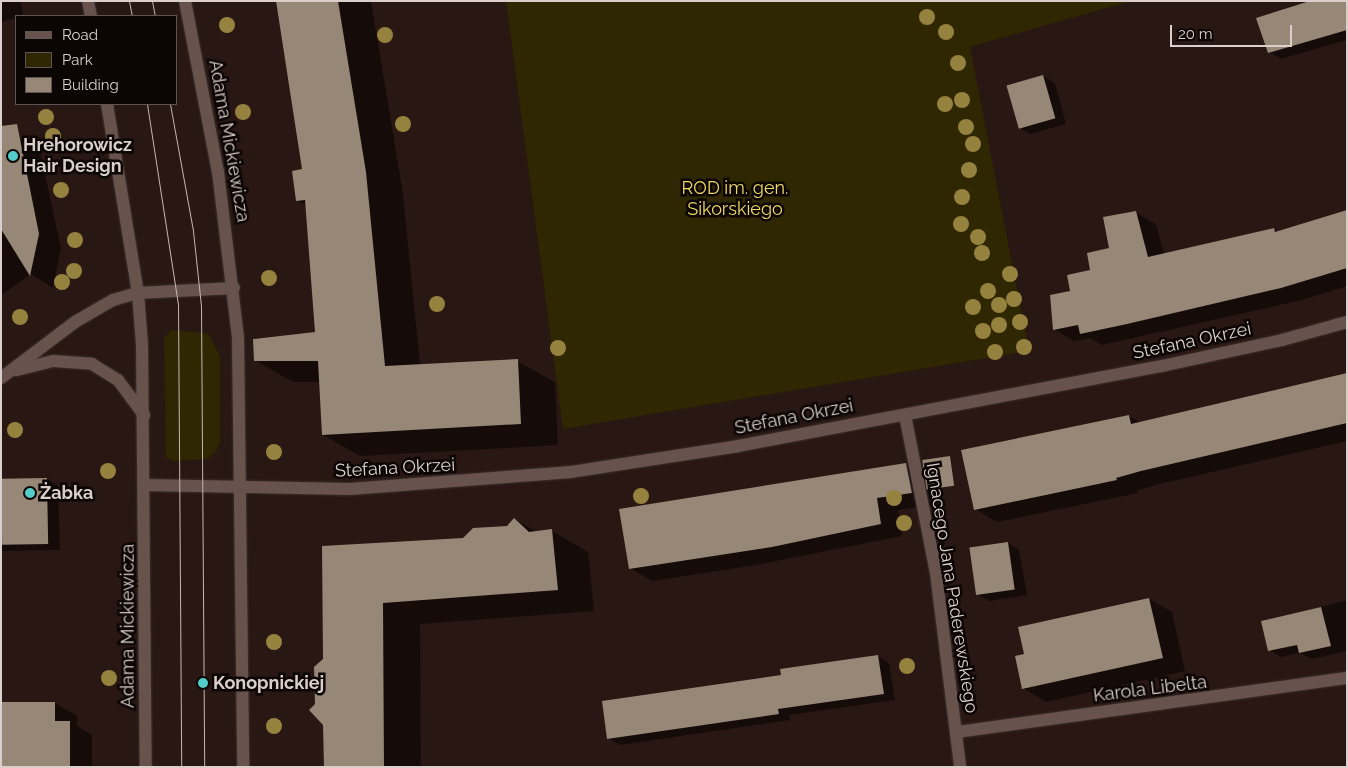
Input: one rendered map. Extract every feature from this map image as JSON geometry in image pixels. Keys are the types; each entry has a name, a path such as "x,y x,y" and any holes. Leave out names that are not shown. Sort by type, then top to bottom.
{"street":[{"path":"88,1 91,15"},
{"name":"Adama Mickiewicza","path":"185,1 218,172 234,288 241,387 243,767"},
{"name":"Adama Mickiewicza","path":"107,105 138,293 144,415 146,767"},
{"path":"1,378 89,312 113,300 138,293 234,288"},
{"name":"Stefana Okrzei","path":"241,487 350,489 553,474 665,458 1224,353 1347,322"},
{"path":"1,378 53,361 92,364 118,380 144,415"},
{"name":"Ignacego Jana Paderewskiego","path":"905,414 936,573 960,767"},
{"path":"144,485 241,487"},
{"name":"Karola Libelta","path":"957,732 1347,678"}],"green space":[{"name":"ROD im. gen. Sikorskiego","path":"506,1 1131,1 970,47 1029,351 563,429"},
{"path":"171,330 208,333 220,356 220,442 216,452 207,459 173,461 166,457 164,338"}],"building":[{"path":"276,1 338,1 366,172 385,366 518,359 521,424 322,435 318,361 254,361 253,339 315,332 305,200 296,201 292,171 302,169"},
{"path":"1310,1 1347,1 1347,30 1268,53 1256,18"},
{"path":"1043,75 1055,118 1019,129 1006,85"},
{"path":"17,124 39,234 30,276 1,229 1,126"},
{"path":"1347,210 1347,268 1281,288 1080,334 1078,325 1053,330 1050,295 1070,291 1067,275 1090,270 1087,253 1109,248 1103,217 1136,211 1148,257 1274,228 1275,232"},
{"path":"1347,373 1347,423 1141,471 1116,478 1117,480 974,510 961,450 1129,415 1131,424"},
{"path":"950,456 954,486 926,490 922,460"},
{"path":"906,463 912,493 877,498 881,524 772,547 629,569 619,509"},
{"path":"47,478 48,544 2,545 1,479"},
{"path":"514,518 529,532 552,529 558,590 383,603 384,767 324,767 323,725 309,710 315,704 314,667 323,659 322,546 463,538 473,528 507,526"},
{"path":"1008,542 1015,590 976,595 969,547"},
{"path":"1149,598 1163,658 1022,689 1015,656 1024,654 1018,627"},
{"path":"1321,607 1331,646 1299,653 1297,645 1268,651 1261,621"},
{"path":"878,655 884,694 778,709 779,714 607,739 602,701 781,675 780,669"},
{"path":"1,702 55,702 55,721 70,721 70,767 1,767"}],"tram line":[{"path":"129,1 132,15"},
{"path":"152,1 155,15"},
{"path":"147,105 178,304 181,767"},
{"path":"170,105 193,231 201,306 204,767"}],"place":[{"name":"Hrehorowicz Hair Design","path":"13,156"},
{"name":"Żabka","path":"30,493"},
{"name":"Konopnickiej","path":"203,683"}]}
